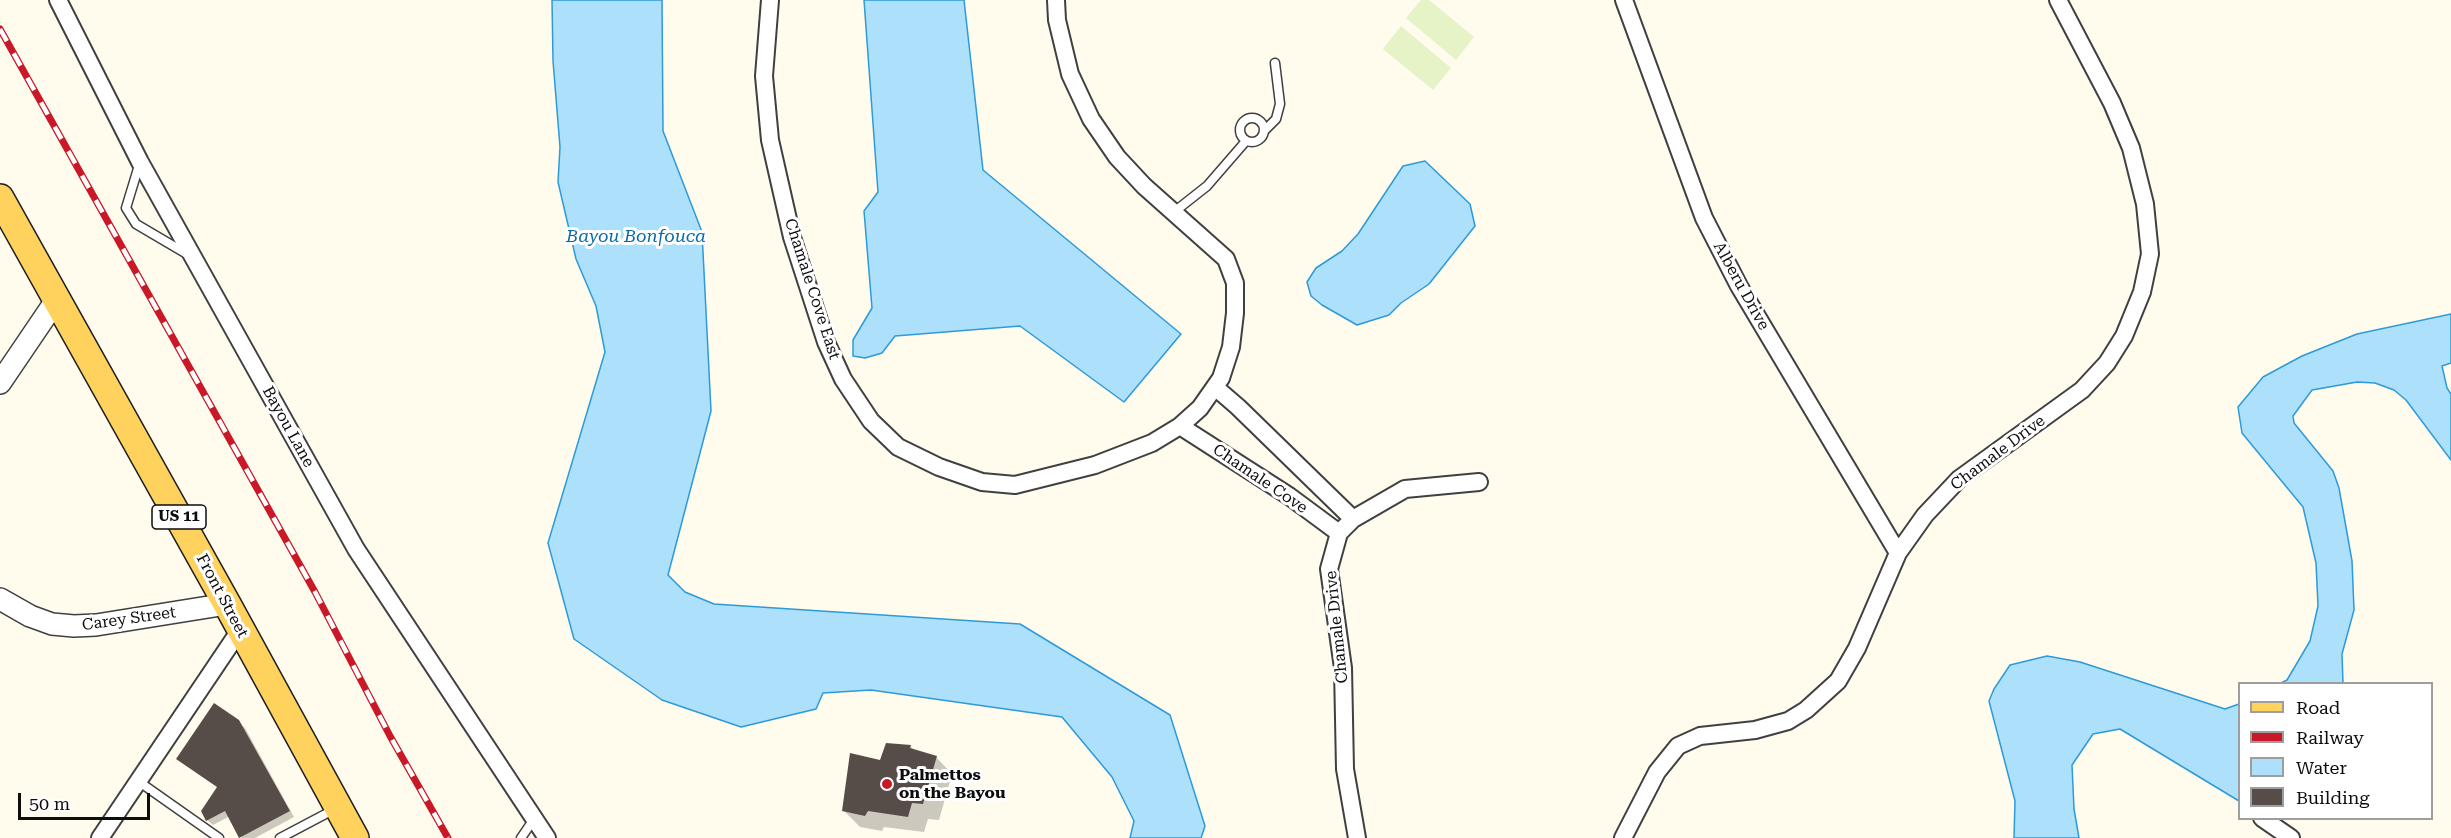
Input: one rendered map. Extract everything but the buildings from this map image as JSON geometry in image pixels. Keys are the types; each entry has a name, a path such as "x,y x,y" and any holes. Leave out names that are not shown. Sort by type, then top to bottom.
{"main road":[{"name":"Front Street","path":"0,198 355,838"}],"street":[{"name":"Bayou Lane","path":"58,0 140,162 356,549 547,838"},
{"name":"Chamale Cove East","path":"770,0 765,86 770,140 792,237 826,342 843,379 871,421 898,447 939,467 982,482 1015,485 1095,465 1152,443 1180,426 1200,408 1216,388 1232,347 1235,283 1226,259 1144,186 1117,157 1091,119 1070,74 1057,20 1056,0"},
{"name":"Alberu Drive","path":"1624,0 1709,228 1739,286 1898,553"},
{"name":"Chamale Drive","path":"1623,838 1657,772 1678,746 1700,736 1755,730 1788,721 1806,710 1838,681 1857,648 1898,553 1925,515 1959,479 2082,390 2107,363 2124,336 2142,292 2150,254 2145,204 2131,148 2107,94 2058,0"},
{"path":"0,383 57,299"},
{"name":"Chamale Cove","path":"1216,388 1353,519"},
{"name":"Chamale Cove","path":"1180,426 1289,496 1339,533"},
{"name":"Chamale Drive","path":"1357,838 1345,769 1343,668 1329,569 1339,533 1353,519 1405,489 1479,482"},
{"name":"Carey Street","path":"0,599 30,616 52,624 74,626 96,625 227,604"},
{"path":"100,838 240,630"},
{"path":"2264,820 2291,838"}],"lane":[{"path":"1264,131 1260,120 1248,118 1240,127 1240,135 1246,141 1258,141 1276,119 1280,104 1275,63"},
{"path":"1174,212 1207,186 1246,141"},
{"path":"140,162 126,208 136,224 193,257"},
{"path":"138,781 219,838"},
{"path":"280,838 338,808"},
{"path":"521,838 535,819"}],"green space":[{"path":"1421,0 1429,0 1474,37 1456,60 1406,18"},
{"path":"1401,26 1451,68 1433,90 1383,49"}],"water":[{"name":"Bayou Bonfouca","path":"552,0 662,0 663,131 702,232 711,411 668,575 685,592 714,604 1020,624 1170,715 1205,826 1201,838 1130,838 1134,821 1112,777 1062,717 871,690 823,693 816,709 741,727 662,700 574,639 548,543 605,352 596,306 576,259 558,182 560,147 553,61"},
{"path":"864,0 964,0 983,170 1181,334 1124,402 1020,326 895,336 882,353 865,358 853,356 853,340 872,308 864,211 878,192"},
{"path":"1425,161 1470,204 1475,226 1429,284 1401,303 1389,315 1357,325 1311,296 1307,282 1316,268 1342,251 1358,234 1403,166"},
{"path":"2451,314 2451,363 2442,366 2447,388 2451,394 2451,460 2406,400 2394,390 2375,383 2357,382 2312,390 2293,416 2294,423 2333,471 2339,488 2352,561 2354,610 2342,654 2343,682 2283,682 2287,680 2310,641 2318,606 2316,563 2303,507 2242,433 2238,407 2263,377 2302,356 2357,334"},
{"path":"2047,656 2080,662 2225,709 2238,704 2238,800 2120,729 2093,734 2072,765 2074,809 2079,838 2014,838 2015,801 1989,701 2010,665"}],"railway":[{"path":"0,29 315,592 390,736 448,838"}],"place":[{"name":"Palmettos on the Bayou","path":"887,784"}]}
